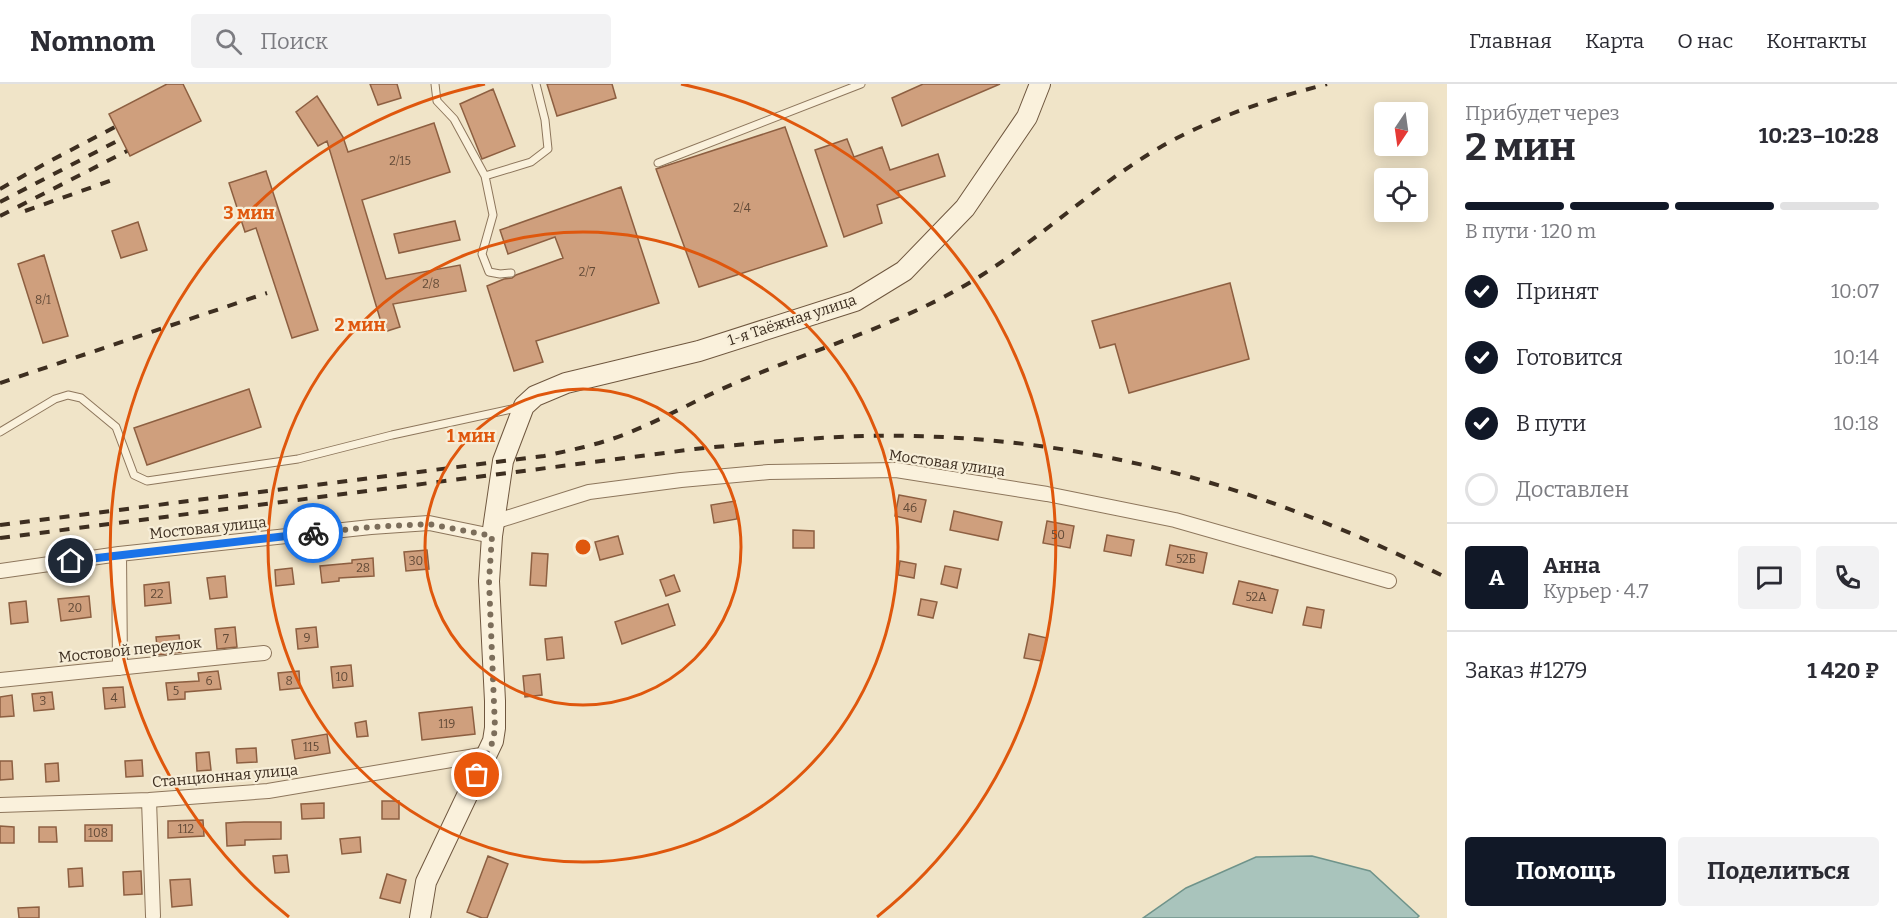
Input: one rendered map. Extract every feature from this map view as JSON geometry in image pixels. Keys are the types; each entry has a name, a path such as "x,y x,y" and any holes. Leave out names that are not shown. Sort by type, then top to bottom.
{"street":[{"name":"1-я Таёжная улица","path":"524,406 535,396 566,384 699,351 855,301 904,271 965,208 1027,117 1040,84"},
{"path":"420,918 426,882 493,741 495,728 489,581 493,529 503,461 524,406"},
{"name":"Мостовая улица","path":"0,571 119,554 371,527 429,524 493,529 589,492 681,480 768,472 896,470 1047,494 1175,520 1389,581"},
{"path":"119,554 120,668"},
{"name":"Мостовой переулок","path":"0,680 264,653"},
{"name":"Станционная улица","path":"0,805 149,800 268,791 487,754"},
{"path":"149,800 153,916"}],"lane":[{"path":"435,84 437,101 454,119 485,177 493,214 482,254 489,272 511,273"},
{"path":"485,177 531,162 548,149 545,120 536,84"},
{"path":"658,163 861,84"},
{"path":"0,432 55,399 68,396 81,398 116,427 134,475 147,481 298,459 392,435 524,406"}],"water":[{"path":"1312,856 1370,871 1419,916 1417,918 1143,918 1186,888 1256,857"}],"building":[{"path":"167,84 183,84 201,121 130,156 109,114"},
{"path":"370,84 397,84 401,98 378,105"},
{"path":"547,84 612,84 616,98 557,116"},
{"path":"923,84 1000,84 902,126 892,98"},
{"path":"493,89 515,146 482,159 460,104"},
{"path":"317,96 343,137 348,152 434,123 450,172 362,200 386,279 460,265 466,291 393,304 400,327 384,332 327,141 318,146 296,112"},
{"path":"785,127 827,246 699,287 656,169"},
{"path":"847,139 854,157 882,147 890,170 938,154 945,176 898,191 900,197 877,205 882,223 844,237 815,150"},
{"path":"266,171 318,330 292,338 256,228 245,232 229,183"},
{"path":"621,187 659,303 536,341 543,362 514,371 487,286 563,258 555,237 508,254 500,230"},
{"path":"455,221 460,240 399,253 394,234"},
{"path":"138,222 147,250 121,258 112,231"},
{"path":"44,255 68,336 43,343 18,264"},
{"path":"1230,283 1249,359 1129,393 1115,344 1100,348 1092,321"},
{"path":"249,389 261,427 147,465 134,428"},
{"path":"899,495 926,500 921,522 895,516"},
{"path":"735,501 737,519 714,523 711,505"},
{"path":"954,511 1002,522 998,540 950,530"},
{"path":"1047,521 1074,526 1070,548 1043,543"},
{"path":"793,530 814,531 814,548 793,548"},
{"path":"1107,535 1134,540 1131,556 1104,551"},
{"path":"618,536 623,554 600,560 595,542"},
{"path":"1170,545 1207,553 1203,573 1166,565"},
{"path":"427,550 429,569 406,571 404,552"},
{"path":"532,553 548,554 546,586 530,585"},
{"path":"373,558 374,576 339,578 339,581 322,583 320,566 352,563 352,560"},
{"path":"900,561 916,564 914,578 898,575"},
{"path":"945,566 961,569 957,588 941,584"},
{"path":"292,568 294,584 276,586 275,570"},
{"path":"674,575 680,591 666,596 660,580"},
{"path":"225,576 227,597 210,599 207,578"},
{"path":"1239,581 1278,590 1272,613 1233,604"},
{"path":"169,582 171,603 145,606 144,585"},
{"path":"89,596 91,617 61,621 58,599"},
{"path":"921,599 937,602 933,618 918,615"},
{"path":"26,601 28,622 11,624 9,603"},
{"path":"668,604 675,625 622,644 615,622"},
{"path":"1307,607 1324,610 1321,628 1303,625"},
{"path":"235,627 237,647 217,649 215,629"},
{"path":"316,627 318,647 298,649 296,629"},
{"path":"1029,634 1047,638 1041,661 1024,658"},
{"path":"179,635 181,652 158,655 156,637"},
{"path":"562,637 564,658 547,660 545,639"},
{"path":"351,665 353,686 333,688 331,667"},
{"path":"218,671 221,689 185,692 185,699 168,700 166,683 199,681 198,673"},
{"path":"299,671 300,688 280,690 278,673"},
{"path":"540,674 542,695 525,697 523,676"},
{"path":"123,687 125,707 105,709 103,688"},
{"path":"52,692 54,709 34,711 32,694"},
{"path":"12,695 14,716 0,717 0,697"},
{"path":"472,707 475,734 422,740 419,713"},
{"path":"366,721 368,736 357,737 355,723"},
{"path":"327,734 330,753 295,759 292,740"},
{"path":"256,748 257,762 237,763 236,749"},
{"path":"209,752 211,770 197,771 196,753"},
{"path":"142,760 143,776 126,777 125,761"},
{"path":"0,761 12,761 13,779 0,780"},
{"path":"58,763 59,781 46,782 45,764"},
{"path":"382,801 399,801 399,819 382,819"},
{"path":"324,803 324,818 302,819 301,804"},
{"path":"203,820 204,836 168,838 168,821"},
{"path":"281,822 281,839 245,840 245,845 227,846 226,823"},
{"path":"85,825 112,825 112,841 85,841"},
{"path":"0,826 14,827 14,843 0,843"},
{"path":"39,827 56,827 57,842 39,842"},
{"path":"360,837 361,852 342,854 340,839"},
{"path":"287,855 289,872 275,873 273,856"},
{"path":"488,856 508,864 487,918 482,918 467,912"},
{"path":"82,868 83,886 69,887 68,869"},
{"path":"141,871 142,894 124,895 123,872"},
{"path":"387,874 406,880 400,903 380,898"},
{"path":"190,879 192,905 172,907 170,880"},
{"path":"39,907 39,918 19,918 18,908"}],"railway":[{"path":"0,525 544,456 613,439 738,382 924,307 1005,260 1113,178 1159,148 1199,127 1241,110 1327,84"},
{"path":"0,189 115,127"},
{"path":"0,202 121,139"},
{"path":"0,216 127,151"},
{"path":"25,211 118,178"},
{"path":"0,383 267,293"},
{"path":"0,538 695,449 830,437 912,436 983,440 1053,448 1121,460 1187,476 1253,496 1318,520 1383,547 1447,578"}],"way so far":[{"path":"313,533 429,524 492,536 489,581 495,728 493,741 477,775"}],"route":[{"path":"71,561 313,533"}]}
